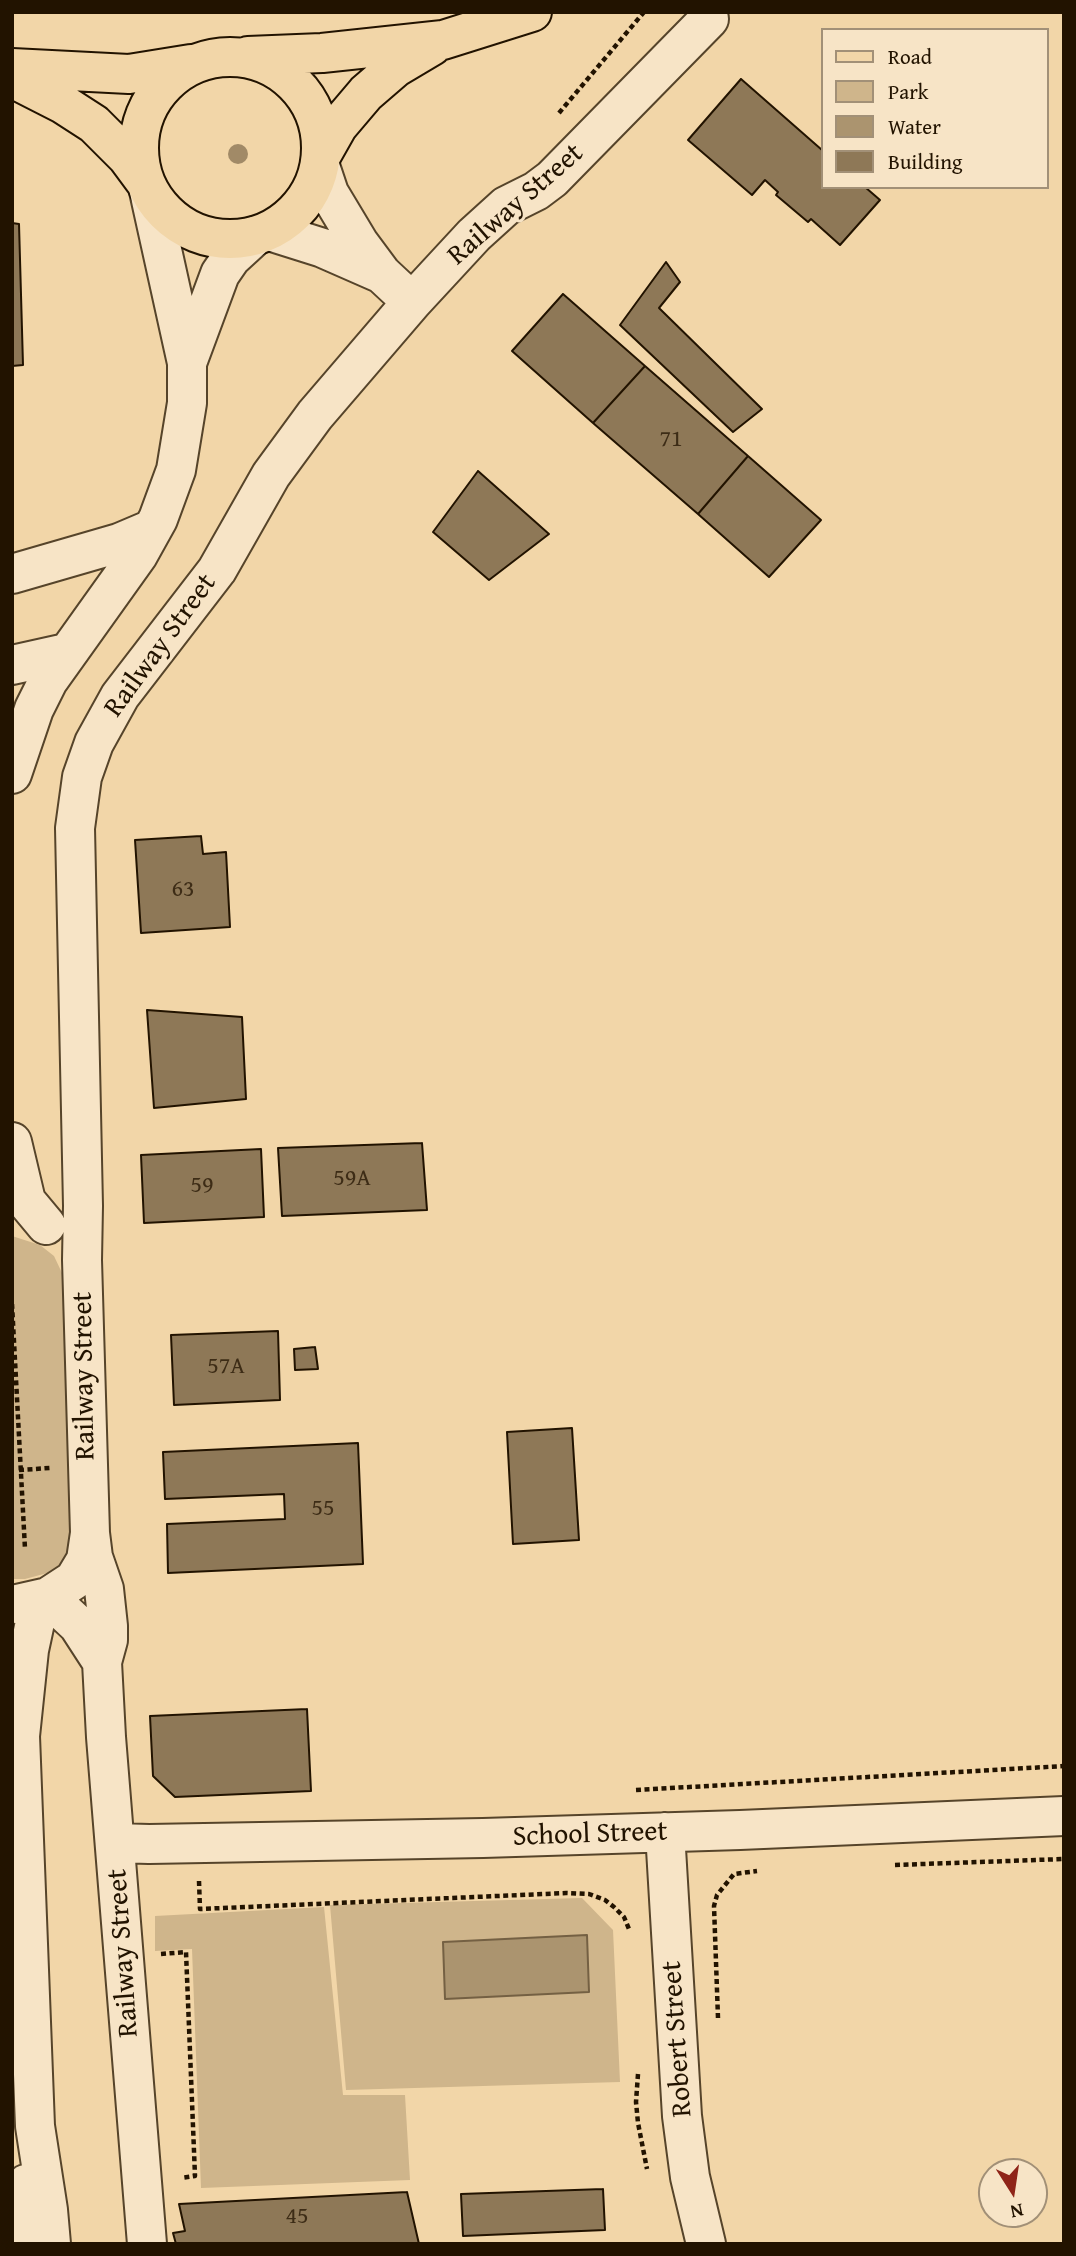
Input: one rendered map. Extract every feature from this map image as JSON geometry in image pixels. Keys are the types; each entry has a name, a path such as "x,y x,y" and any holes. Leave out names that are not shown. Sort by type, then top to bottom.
{"main road":[{"path":"12,68 129,74 214,60 322,53 443,40 532,12"},
{"path":"12,78 63,104 94,124 127,157 170,217 189,230 222,239 262,233 290,218 306,199 317,178 321,161 338,126 366,93 395,68 443,40"},
{"path":"146,186 139,146 142,122 152,100 167,82 186,68 214,60 266,64 295,83 314,111 321,133 321,161"}],"street":[{"name":"Railway Street","path":"147,2244 102,1662 108,1634 106,1604 101,1577 93,1557 90,1533 82,1260 83,1192 75,828 79,794 94,744 120,696 200,594 300,432 450,259 499,211 552,179 709,19"},
{"path":"321,161 335,205 359,243 382,274 412,302"},
{"path":"12,774 37,703 66,653 130,567 152,529 171,486 179,455 187,403 187,363 146,186"},
{"path":"187,363 220,274 231,258 262,233 323,248 382,274"},
{"path":"12,574 119,543 152,529"},
{"path":"12,664 66,653"},
{"name":"Railway Street","path":"12,1142 23,1195 31,1209 29,1219 65,1239 82,1260"},
{"name":"Railway Street","path":"33,1600 67,1585 79,1574 86,1560 90,1533"},
{"name":"Railway Street","path":"33,1600 78,1625 102,1662"},
{"path":"23,2244 31,2144 16,1724 29,1650 33,1600"},
{"name":"School Street","path":"115,1843 665,1832 1064,1816"},
{"name":"Robert Street","path":"665,1832 682,2116 690,2177 706,2244"},
{"path":"12,2230 31,2144"},
{"path":"31,2144 51,2233"}],"path":[{"path":"12,1304 19,1470 26,1549"},
{"path":"19,1470 54,1468"},
{"path":"636,1790 1064,1766"},
{"path":"884,1866 1064,1859"},
{"path":"718,2026 714,1906 717,1895 734,1874 764,1871"},
{"path":"199,1874 200,1909 589,1894 605,1900 624,1917 629,1926 630,1940"},
{"path":"149,1954 186,1952 195,2176"},
{"path":"637,2062 638,2123 648,2173"}],"green space":[{"path":"12,1236 40,1245 54,1256 62,1273 76,1542 60,1566 51,1572 25,1579 12,1579"},
{"path":"582,1898 613,1930 620,2082 346,2090 330,1905"},
{"path":"324,1907 343,2095 405,2095 410,2180 201,2188 192,1949 155,1951 155,1916"}],"water":[{"path":"587,1935 589,1992 445,1999 443,1942"}],"building":[{"path":"741,79 820,148 820,189 867,189 880,200 840,245 811,219 808,222 776,195 778,192 765,180 752,195 688,140"},
{"path":"12,223 19,224 23,365 12,366"},
{"path":"666,262 680,282 659,308 762,409 733,432 620,325"},
{"path":"563,294 645,366 593,423 512,351"},
{"path":"645,366 748,456 698,514 593,423"},
{"path":"748,456 821,520 769,577 698,514"},
{"path":"478,471 549,534 489,580 433,532"},
{"path":"201,836 203,854 226,852 230,927 141,933 135,840"},
{"path":"147,1010 242,1017 246,1099 154,1108"},
{"path":"422,1143 427,1210 282,1216 278,1148"},
{"path":"261,1149 264,1217 144,1223 141,1155"},
{"path":"278,1331 280,1400 174,1405 171,1335"},
{"path":"315,1347 318,1369 295,1370 294,1349"},
{"path":"572,1428 579,1540 513,1544 507,1432"},
{"path":"358,1443 363,1564 168,1573 167,1524 285,1519 284,1494 165,1499 163,1452"},
{"path":"307,1709 311,1791 175,1797 153,1776 150,1716"},
{"path":"603,2189 605,2230 463,2236 461,2194"},
{"path":"407,2192 419,2244 176,2244 173,2233 185,2231 179,2204"}]}
